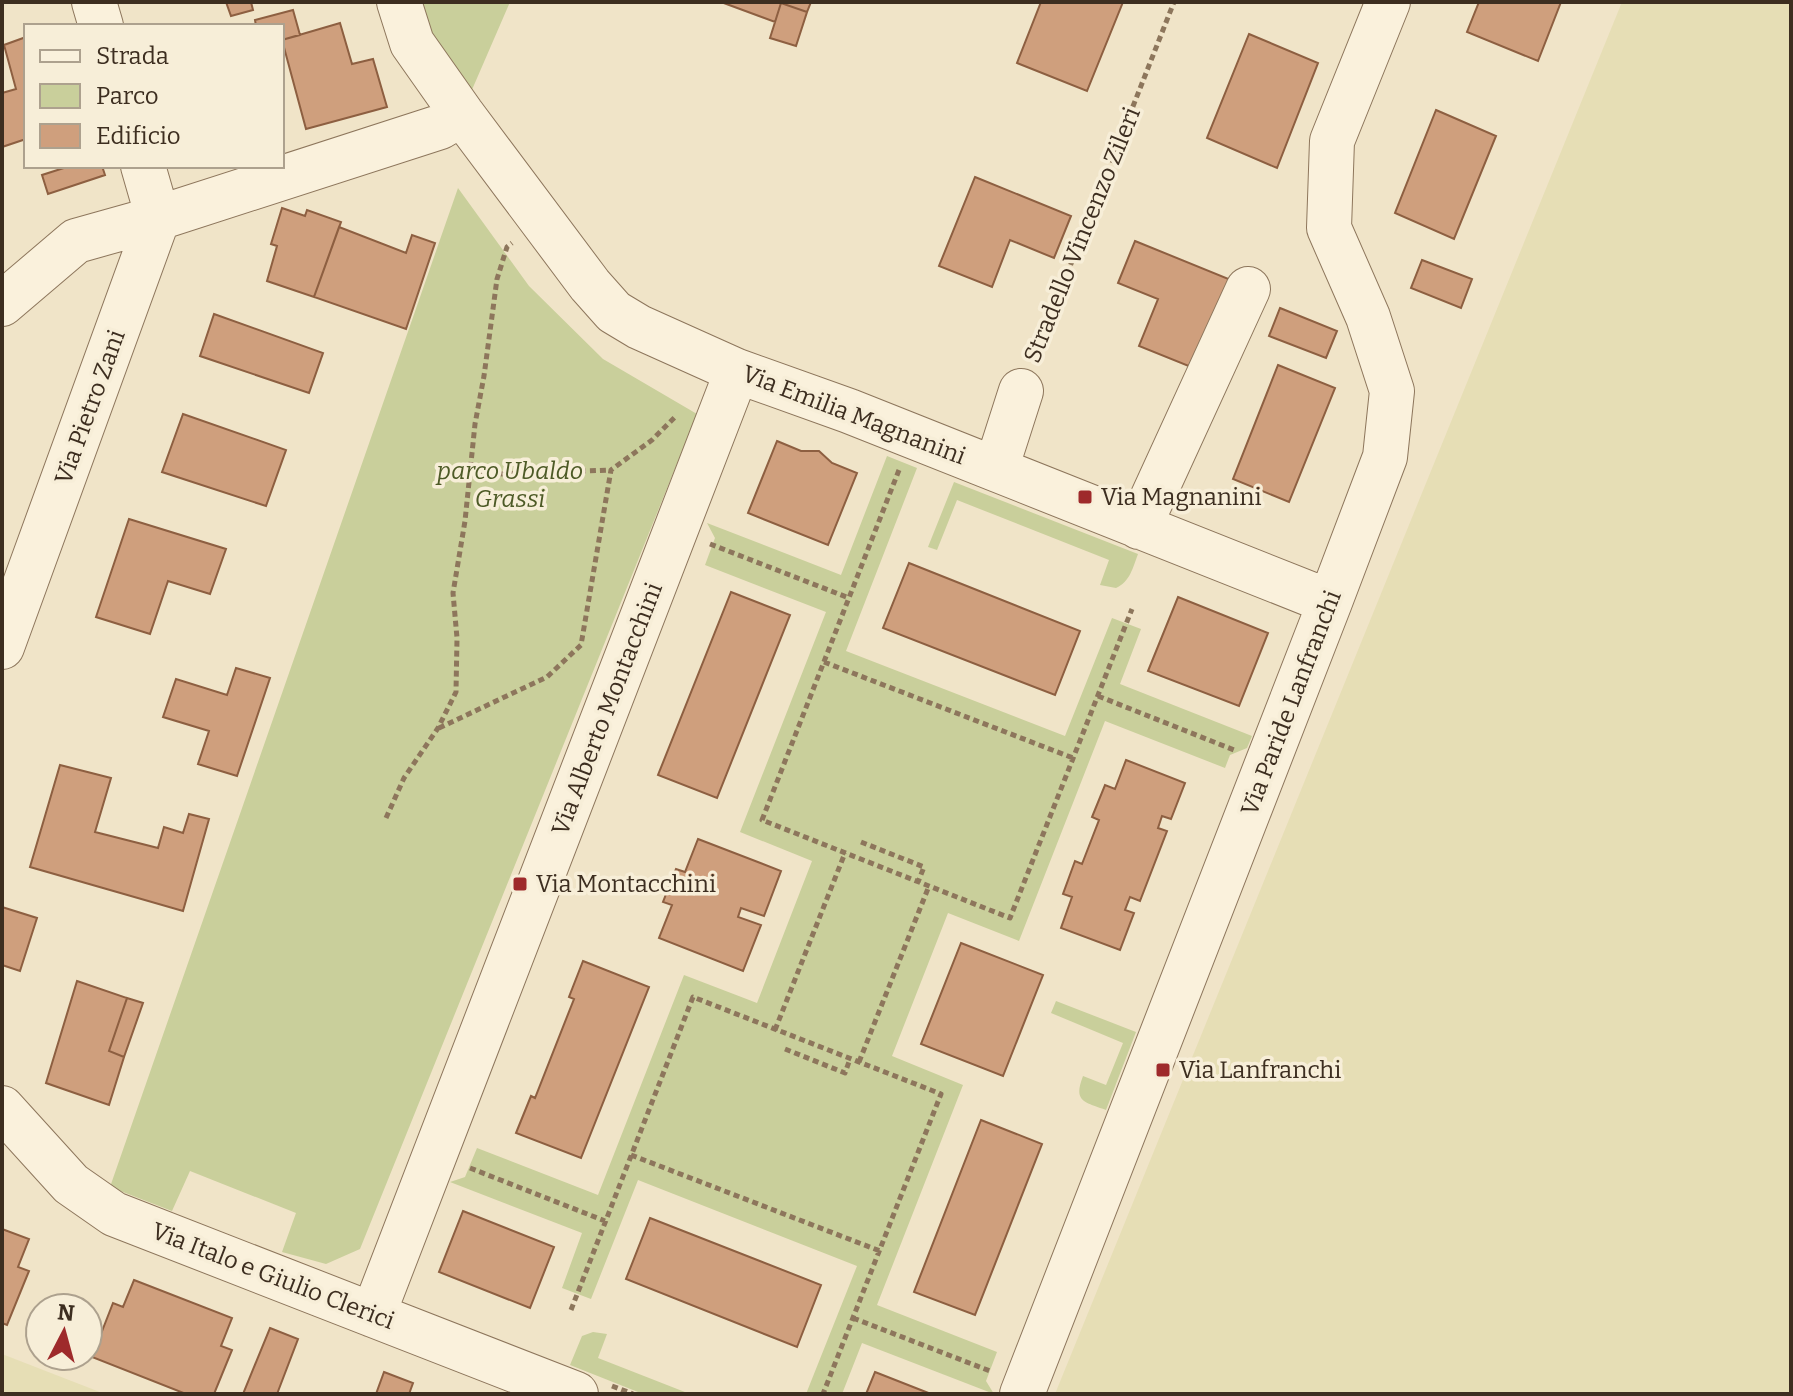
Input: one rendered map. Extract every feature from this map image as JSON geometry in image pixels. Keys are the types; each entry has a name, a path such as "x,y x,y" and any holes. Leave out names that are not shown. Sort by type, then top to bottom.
{"street":[{"path":"94,2 100,24"},
{"name":"Via Emilia Magnanini","path":"399,2 412,43 590,285 614,312 639,327 737,371 849,411 1330,602"},
{"name":"Via Paride Lanfranchi","path":"1006,1387 1330,602 1385,457 1392,391 1368,317 1329,228 1332,141 1388,2"},
{"path":"2,304 76,241 158,218 440,127 462,114"},
{"path":"144,168 158,218"},
{"name":"Via Pietro Zani","path":"2,647 158,218"},
{"path":"1139,527 1248,289"},
{"name":"Via Alberto Montacchini","path":"373,1315 737,371"},
{"name":"Stradello Vincenzo Zileri","path":"996,469 1021,391"},
{"name":"Via Italo e Giulio Clerici","path":"2,1108 71,1184 114,1214 576,1394"}],"path":[{"name":"Stradello Vincenzo Zileri","path":"1021,391 1174,2"},
{"path":"386,818 404,778 438,728 456,692 457,638 453,593 497,279 507,247 541,219"},
{"path":"470,475 611,470 652,440 686,407"},
{"path":"904,458 762,820 1010,918 1132,609"},
{"path":"438,728 547,677 581,645 611,470"},
{"path":"711,538 709,544 849,598"},
{"path":"824,662 1073,758"},
{"path":"1098,696 1239,752 1241,756"},
{"path":"861,842 924,867 918,882"},
{"path":"775,1030 845,853"},
{"path":"859,1062 929,886"},
{"path":"571,1310 693,997 941,1094 823,1394"},
{"path":"785,1049 845,1073 850,1059"},
{"path":"631,1155 880,1251"},
{"path":"462,1174 465,1166 605,1221"},
{"path":"853,1318 995,1373 1006,1387"}],"shaded area":[{"path":"1622,2 1791,2 1791,1394 1055,1394"},
{"path":"2,1354 24,1363 24,1372 48,1372 105,1394 2,1394"}],"green space":[{"path":"411,2 510,2 471,92"},
{"name":"parco Ubaldo Grassi","path":"458,188 529,286 603,359 697,414 360,1249 326,1264 282,1252 296,1213 190,1171 172,1211 110,1187"},
{"path":"887,456 917,468 846,651 1065,736 1112,618 1141,629 1120,684 1252,736 1247,748 1230,755 1225,768 1105,721 1019,941 948,913 892,1056 963,1085 877,1305 997,1352 986,1381 994,1394 862,1343 842,1394 806,1394 857,1266 638,1180 591,1299 562,1288 582,1233 450,1182 465,1177 477,1148 598,1195 684,975 757,1003 812,861 740,832 826,612 705,565 715,538 707,523 841,575"},
{"path":"954,482 1138,554 1130,574 1116,588 1100,585 1109,560 957,500 937,550 928,547"},
{"path":"1056,1001 1136,1032 1106,1110 1082,1100 1080,1085 1083,1076 1106,1085 1123,1043 1051,1013"},
{"path":"593,1332 607,1334 598,1358 690,1394 643,1394 570,1365 582,1336"}],"building":[{"path":"226,2 251,2 253,10 231,16"},
{"path":"721,2 811,2 807,12 781,3 775,22"},
{"path":"1041,2 1123,2 1087,91 1017,63"},
{"path":"1479,2 1561,2 1538,61 1467,32"},
{"path":"781,3 807,12 796,46 770,38"},
{"path":"293,10 300,35 284,39 284,24 256,24 255,20"},
{"path":"340,23 352,64 373,59 387,107 306,129 284,39"},
{"path":"1249,34 1318,63 1277,168 1207,138"},
{"path":"24,38 24,140 2,147 2,93 16,89 4,45"},
{"path":"1436,110 1496,136 1454,239 1395,213"},
{"path":"64,168 103,168 105,175 48,194 42,175"},
{"path":"975,177 1071,216 1054,258 1010,240 992,287 939,266"},
{"path":"282,208 305,216 307,210 341,222 314,297 267,281 277,246 271,244"},
{"path":"339,227 406,253 412,235 435,243 406,329 314,297"},
{"path":"1135,241 1231,280 1196,369 1139,346 1158,299 1118,283"},
{"path":"1422,260 1472,279 1461,308 1411,288"},
{"path":"1280,308 1337,331 1326,358 1269,336"},
{"path":"214,314 323,353 309,393 200,356"},
{"path":"1278,365 1335,388 1289,502 1233,479"},
{"path":"183,414 286,450 266,506 162,472"},
{"path":"777,441 801,451 819,451 832,463 857,473 828,545 748,513"},
{"path":"129,519 226,549 210,594 168,581 150,634 96,617"},
{"path":"909,563 1080,631 1055,695 883,628"},
{"path":"731,592 790,615 717,798 658,775"},
{"path":"1178,597 1268,633 1239,706 1148,671"},
{"path":"236,668 270,678 237,776 198,764 209,731 163,717 176,679 227,695"},
{"path":"1126,760 1185,783 1171,819 1162,816 1158,828 1167,831 1140,901 1130,897 1125,910 1134,913 1120,950 1061,928 1072,897 1063,894 1075,861 1082,864 1099,820 1092,817 1105,785 1115,789"},
{"path":"60,765 111,778 95,832 158,848 164,827 183,833 189,814 209,819 183,911 30,867"},
{"path":"698,839 781,871 764,916 741,908 738,917 761,925 743,971 659,938 672,905 663,902 676,869 685,872"},
{"path":"2,907 37,918 20,971 2,965"},
{"path":"961,943 1043,975 1003,1076 921,1044"},
{"path":"583,961 649,987 581,1158 516,1133 531,1096 535,1098 574,999 569,997"},
{"path":"77,981 127,998 109,1051 124,1057 109,1105 46,1083"},
{"path":"127,998 143,1003 124,1057 109,1051"},
{"path":"981,1120 1042,1144 975,1315 914,1292"},
{"path":"463,1211 554,1247 530,1308 439,1272"},
{"path":"650,1218 821,1285 797,1347 626,1279"},
{"path":"2,1229 29,1239 18,1267 29,1271 7,1325 2,1323"},
{"path":"134,1280 232,1318 221,1346 232,1350 214,1394 186,1394 104,1362 104,1326 113,1303 123,1307"},
{"path":"270,1328 298,1339 277,1394 243,1394"},
{"path":"384,1372 413,1383 409,1394 376,1394"},
{"path":"875,1372 931,1394 866,1394"}],"place":[{"name":"Via Magnanini","path":"1085,497"},
{"name":"Via Montacchini","path":"520,884"},
{"name":"Via Lanfranchi","path":"1163,1070"}]}
